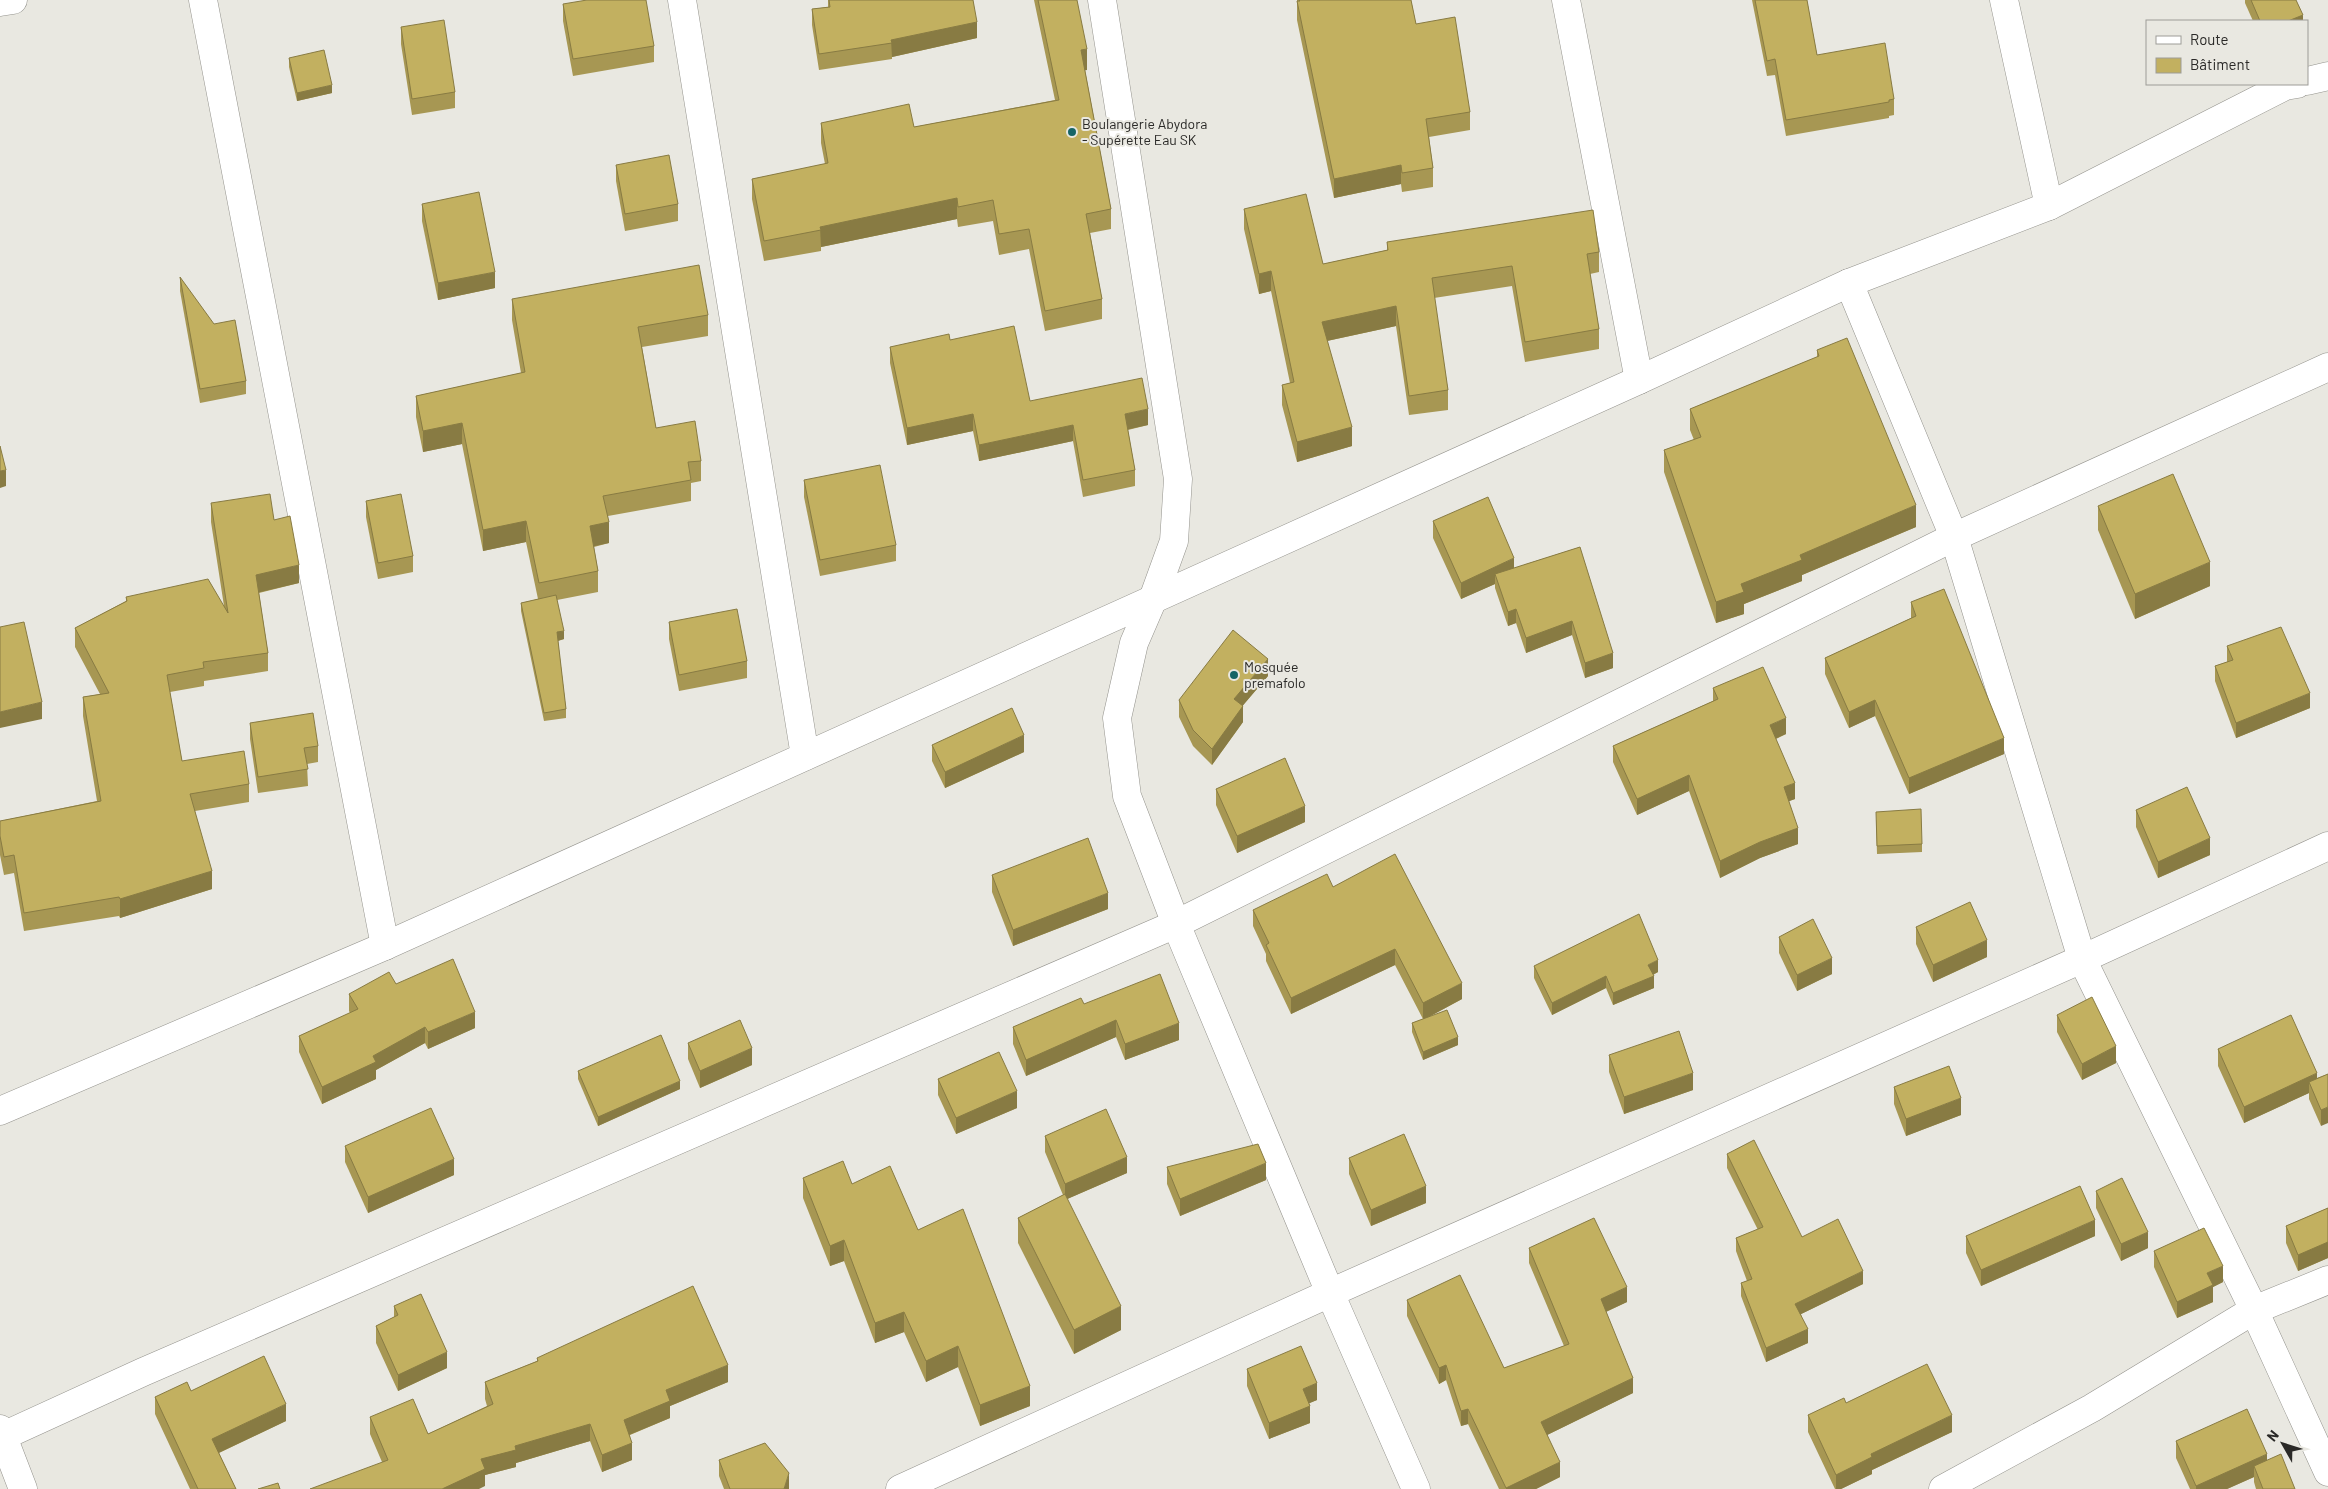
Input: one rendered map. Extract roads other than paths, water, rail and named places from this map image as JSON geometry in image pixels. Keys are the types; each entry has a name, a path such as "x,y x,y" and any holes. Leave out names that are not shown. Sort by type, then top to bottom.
{"street":[{"path":"0,2 13,0"},
{"path":"203,0 385,946"},
{"path":"682,0 805,756"},
{"path":"1102,0 1178,479 1174,541 1153,599 1134,643 1117,718 1127,796 1176,924 1330,1293 1416,1489"},
{"path":"1566,0 1640,380"},
{"path":"2004,0 2049,206"},
{"path":"2308,81 2328,76"},
{"path":"0,1110 385,946 1640,380 1849,282 2049,206 2285,86 2291,85"},
{"path":"1849,282 1954,537 2082,959 2254,1310 2328,1472"},
{"path":"23,1489 2,1432 1176,924 1954,537 2328,367"},
{"path":"900,1489 1330,1293 2082,959 2328,846"},
{"path":"1944,1489 2092,1408 2254,1310 2328,1280"}],"place":[{"name":"Boulangerie Abydora - Supérette Eau SK","path":"1072,132"},
{"name":"Mosquée premafolo","path":"1234,675"}]}
